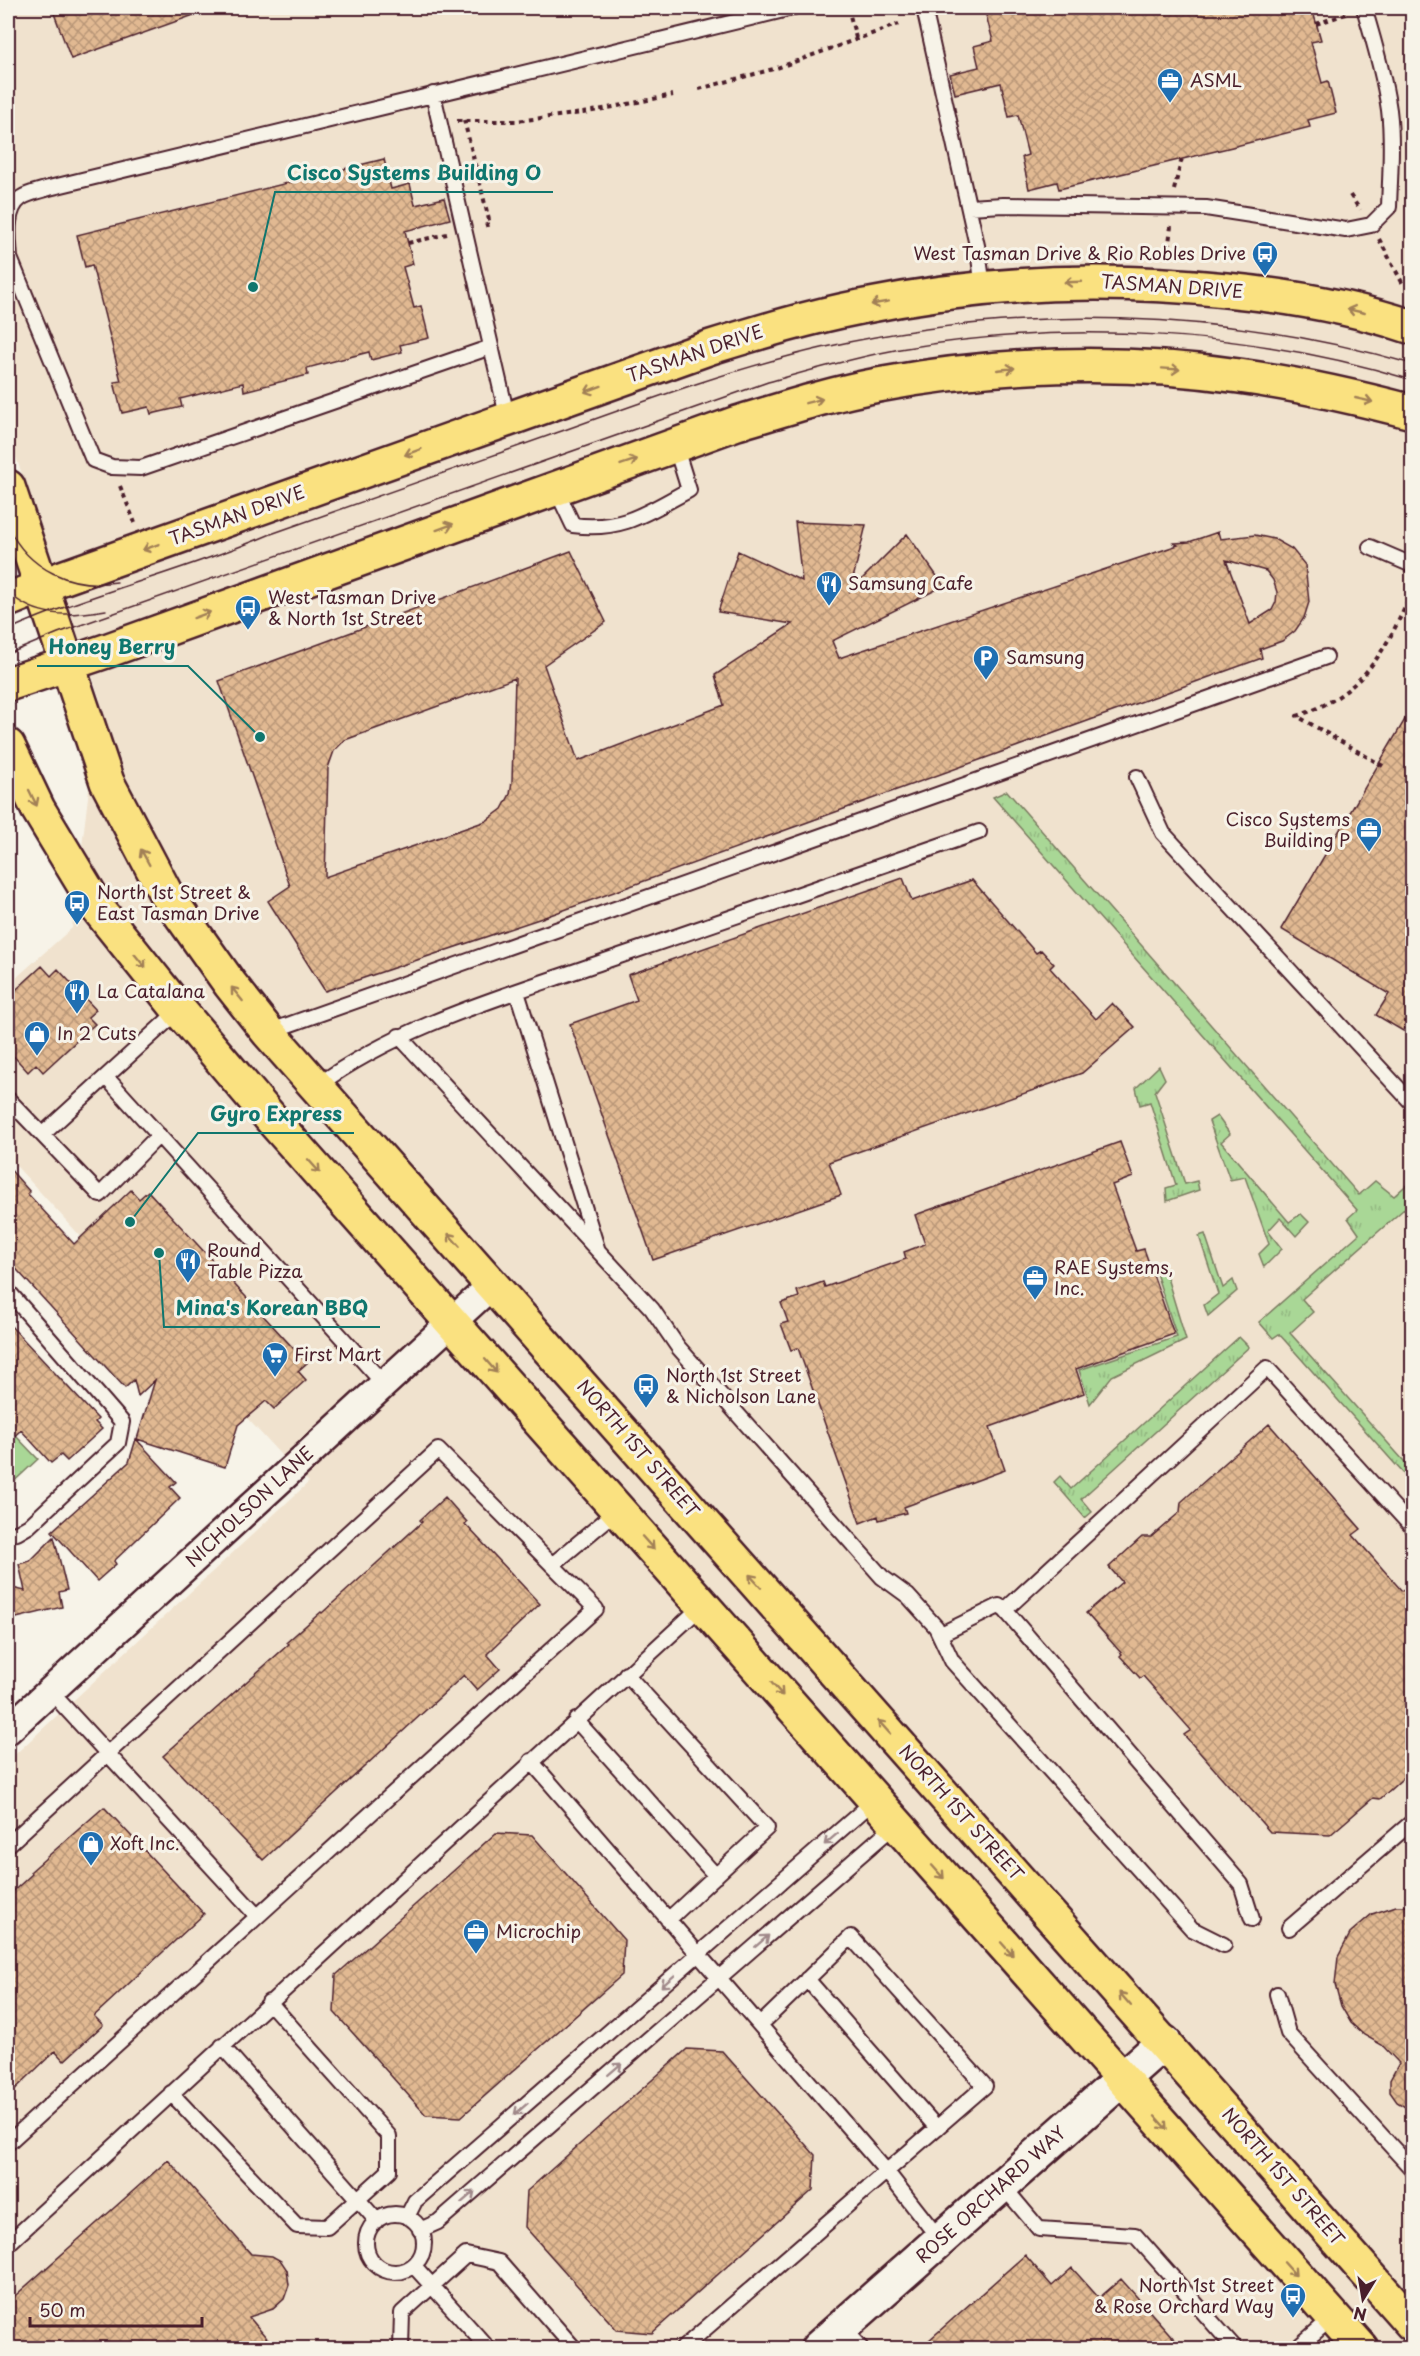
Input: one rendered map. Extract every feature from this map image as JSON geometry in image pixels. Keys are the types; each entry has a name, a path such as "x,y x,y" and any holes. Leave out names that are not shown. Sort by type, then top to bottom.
{"main road":[{"name":"TASMAN DRIVE","path":"8,600 711,347 784,325 860,306 938,293 1019,284 1102,282 1179,285 1254,293 1321,303 1413,327"},
{"path":"8,684 675,445 793,406 877,385 1025,368 1113,366 1176,369 1237,375 1301,386 1413,412"},
{"name":"NORTH 1ST STREET","path":"8,487 107,782 166,894 199,942 268,1032 1413,2324"},
{"path":"8,746 38,809 99,910 179,1010 283,1132 1361,2349"}],"street":[{"name":"NICHOLSON LANE","path":"8,1730 493,1284"},
{"name":"ROSE ORCHARD WAY","path":"840,2342 940,2240 1164,2042"}],"lane":[{"path":"491,347 141,468 112,467 93,460 9,258 9,224 12,211 20,198 59,186 792,8"},
{"path":"924,8 969,207 983,288"},
{"path":"969,207 1003,205 1206,208 1346,230 1371,225 1389,207 1391,162 1389,112 1379,57 1358,9"},
{"path":"433,94 508,420"},
{"path":"555,487 573,525 594,528 633,521 689,490 675,445"},
{"path":"1370,547 1413,565"},
{"path":"268,1032 1326,657"},
{"path":"1137,777 1162,832 1413,1103"},
{"path":"317,1086 345,1065 399,1036 517,992 979,832"},
{"path":"517,992 600,1255"},
{"path":"44,1134 179,1010"},
{"path":"399,1036 652,1309 678,1347 882,1577 908,1596 941,1634 952,1661 1192,1929 1224,1945"},
{"path":"106,1077 384,1384"},
{"path":"8,1099 100,1195 159,1136"},
{"path":"8,1291 122,1422 118,1443 29,1526 17,1533 8,1534"},
{"path":"1005,1610 1267,1368 1413,1527"},
{"path":"8,1845 438,1450 596,1609 8,2143"},
{"path":"552,1565 618,1510"},
{"path":"8,2244 702,1605"},
{"path":"941,1634 999,1606 1005,1610 1241,1884 1252,1919"},
{"path":"626,1674 767,1828 668,1920"},
{"path":"50,1691 257,1916"},
{"path":"576,1720 716,1876"},
{"path":"531,1761 887,2172 940,2240"},
{"path":"407,2217 415,2201 699,1954 886,1812"},
{"path":"420,2230 438,2222 719,1978 886,1812"},
{"path":"1289,1928 1413,1822"},
{"path":"683,2349 985,2086 850,1937 760,2025"},
{"path":"807,1979 937,2128"},
{"path":"1277,1994 1288,2033 1413,2169"},
{"path":"171,2093 297,2226 327,2227 358,2200 389,2171 389,2136 269,2002"},
{"path":"222,2046 377,2221"},
{"path":"1002,2185 1039,2229 1135,2235 1235,2349"},
{"path":"400,2214 407,2217 416,2222 424,2236 423,2253 414,2266 398,2273 382,2270 369,2258 365,2242 370,2226 383,2216 400,2214"},
{"path":"401,2349 402,2313 466,2255 499,2262 574,2349"},
{"path":"414,2266 488,2349"},
{"path":"1297,2349 1333,2317"}],"path":[{"path":"848,8 856,38"},
{"path":"1316,24 1358,9"},
{"path":"699,89 777,68 899,24"},
{"path":"455,122 527,120 583,113 673,95"},
{"path":"1173,195 1182,158"},
{"path":"1147,260 1169,244 1171,225"},
{"path":"112,467 137,530"},
{"path":"1383,766 1297,716 1323,708 1364,676 1389,640 1408,601"}],"shaded area":[{"path":"8,8 1412,8 1412,2348 8,2348 8,1761 309,1482 280,1454 8,1157 8,985 72,928 100,699 8,434"}],"green space":[{"path":"1007,791 1359,1195 1375,1181 1394,1196 1412,1180 1412,1202 1302,1299 1313,1312 1290,1333 1412,1470 1412,1483 1279,1334 1273,1338 1259,1322 1359,1234 1348,1218 1357,1210 993,797"},
{"path":"1159,1066 1165,1079 1155,1092 1185,1184 1197,1181 1199,1190 1167,1201 1166,1188 1176,1185 1150,1102 1140,1105 1136,1088"},
{"path":"1217,1116 1230,1134 1221,1142 1289,1222 1301,1214 1309,1222 1296,1236 1280,1218 1268,1231 1282,1249 1264,1267 1259,1254 1269,1244 1245,1177 1230,1180 1209,1121"},
{"path":"1205,1234 1223,1288 1233,1280 1237,1291 1208,1316 1204,1305 1218,1294 1199,1236"},
{"path":"1162,1261 1186,1340 1112,1376 1090,1404 1079,1370 1177,1337 1153,1264"},
{"path":"1239,1337 1249,1347 1081,1499 1092,1512 1085,1518 1054,1482 1060,1476 1071,1489"},
{"path":"15,1435 38,1459 8,1487 8,1442"}],"building":[{"path":"52,8 208,8 208,10 71,59"},
{"name":"ASML","path":"984,8 1312,8 1321,40 1311,42 1322,83 1328,81 1336,113 1308,120 1310,127 1232,147 1059,189 1057,182 1029,189 1022,157 1028,155 1018,115 1009,117 1001,83 955,94 950,74 979,67 974,46 993,41"},
{"path":"384,159 391,189 410,184 415,205 444,198 450,219 405,231 413,264 403,267 414,308 421,306 429,338 400,345 402,352 371,360 369,352 307,368 308,375 244,391 243,383 180,399 182,407 151,414 149,407 122,413 114,382 121,381 92,265 85,267 77,235"},
{"path":"795,522 866,525 850,591 907,534 944,586 832,641 839,658 1178,545 1174,543 1189,542 1218,532 1220,539 1255,535 1274,539 1292,549 1305,565 1309,602 1304,618 1295,631 1282,641 1260,649 1262,658 542,918 325,991 268,901 290,886 219,681 571,551 606,622 544,665 578,761 724,705 715,675 792,624 718,612 738,551 802,581","holes":["1226,560 1266,571 1273,580 1277,592 1272,610 1250,624","515,678 512,781 510,794 502,809 486,821 325,877 328,768 334,751 345,740"]},
{"name":"Cisco Systems Building P","path":"1413,706 1413,1015 1403,1031 1376,1015 1389,994 1281,929"},
{"path":"903,878 912,901 972,880 1036,953 1041,950 1054,964 1050,968 1096,1019 1112,1003 1135,1027 1082,1073 829,1162 841,1195 653,1260 570,1024 637,1000 628,975"},
{"path":"42,966 51,976 58,969 96,1010 88,1017 95,1024 43,1072 36,1064 28,1072 8,1050 8,997"},
{"path":"1120,1142 1133,1177 1112,1185 1136,1251 1144,1249 1174,1334 1076,1369 1084,1393 990,1427 1005,1470 904,1507 906,1513 879,1520 878,1516 860,1523 798,1348 791,1350 781,1324 788,1322 781,1303 799,1297 797,1291 823,1282 825,1287 906,1259 904,1252 925,1244 915,1215"},
{"path":"8,1167 30,1192 28,1194 74,1244 131,1190 139,1199 148,1191 307,1363 298,1371 306,1380 274,1409 266,1401 238,1425 225,1467 137,1439 155,1380 138,1396 134,1380 125,1388 8,1260"},
{"path":"8,1323 98,1419 95,1422 102,1429 67,1461 61,1455 51,1463 21,1430 8,1442"},
{"path":"1269,1424 1361,1529 1353,1535 1402,1591 1413,1582 1411,1771 1380,1799 1373,1798 1330,1835 1270,1832 1184,1735 1191,1730 1143,1676 1140,1678 1120,1656 1122,1654 1086,1613 1122,1582 1109,1567 1142,1537 1151,1537 1180,1512 1181,1502"},
{"path":"136,1439 176,1482 170,1487 180,1498 114,1561 116,1564 97,1581 52,1531 129,1462"},
{"path":"445,1497 467,1522 465,1524 540,1604 487,1654 500,1669 477,1690 464,1675 263,1860 163,1756 422,1522 420,1520"},
{"path":"54,1537 67,1590 59,1592 62,1607 8,1620 8,1587 25,1591 19,1564 30,1561"},
{"path":"104,1807 204,1914 94,2016 103,2025 64,2061 55,2051 8,2096 8,1896 32,1874 30,1872"},
{"path":"496,1833 532,1835 624,1940 622,1975 461,2117 426,2115 334,2012 336,1975"},
{"path":"1396,1906 1413,1906 1413,2112 1397,2102 1390,2092 1390,2080 1399,2063 1382,2045 1364,2035 1351,2023 1341,2006 1335,1984 1338,1957 1351,1932 1372,1914"},
{"path":"687,2049 722,2051 815,2155 813,2190 652,2333 617,2330 525,2227 527,2191"},
{"path":"168,2160 251,2254 272,2256 281,2261 287,2270 289,2285 284,2299 273,2309 249,2317 276,2349 8,2349 8,2302"},
{"path":"1025,2255 1052,2286 1072,2268 1099,2298 1121,2279 1183,2349 919,2349"}],"tram line":[{"path":"8,630 73,604 206,559 306,521 690,386 792,355 899,333 972,324 1046,319 1120,319 1194,323 1268,332 1340,346 1412,364"},
{"path":"8,654 58,633 768,382 900,349 964,340 1028,335 1093,333 1158,335 1287,350 1350,363 1412,380"},
{"path":"8,527 27,555 53,573 84,582 117,582"},
{"path":"8,548 12,573 8,606"},
{"path":"8,592 19,601 42,611 79,614 106,610"}],"place":[{"name":"ASML","path":"1170,104"},
{"name":"West Tasman Drive & Rio Robles Drive","path":"1265,277"},
{"name":"Cisco Systems Building O","path":"253,287"},
{"name":"Samsung Cafe","path":"829,607"},
{"name":"West Tasman Drive & North 1st Street","path":"248,631"},
{"name":"Samsung","path":"986,681"},
{"name":"Honey Berry","path":"260,737"},
{"name":"Cisco Systems Building P","path":"1369,853"},
{"name":"North 1st Street & East Tasman Drive","path":"77,926"},
{"name":"La Catalana","path":"77,1015"},
{"name":"In 2 Cuts","path":"37,1057"},
{"name":"Gyro Express","path":"130,1222"},
{"name":"Mina's Korean BBQ","path":"159,1253"},
{"name":"Round Table Pizza","path":"188,1284"},
{"name":"RAE Systems, Inc.","path":"1035,1301"},
{"name":"First Mart","path":"275,1378"},
{"name":"North 1st Street & Nicholson Lane","path":"646,1409"},
{"name":"Xoft Inc.","path":"91,1867"},
{"name":"Microchip","path":"476,1955"},
{"name":"North 1st Street & Rose Orchard Way","path":"1293,2319"}]}
